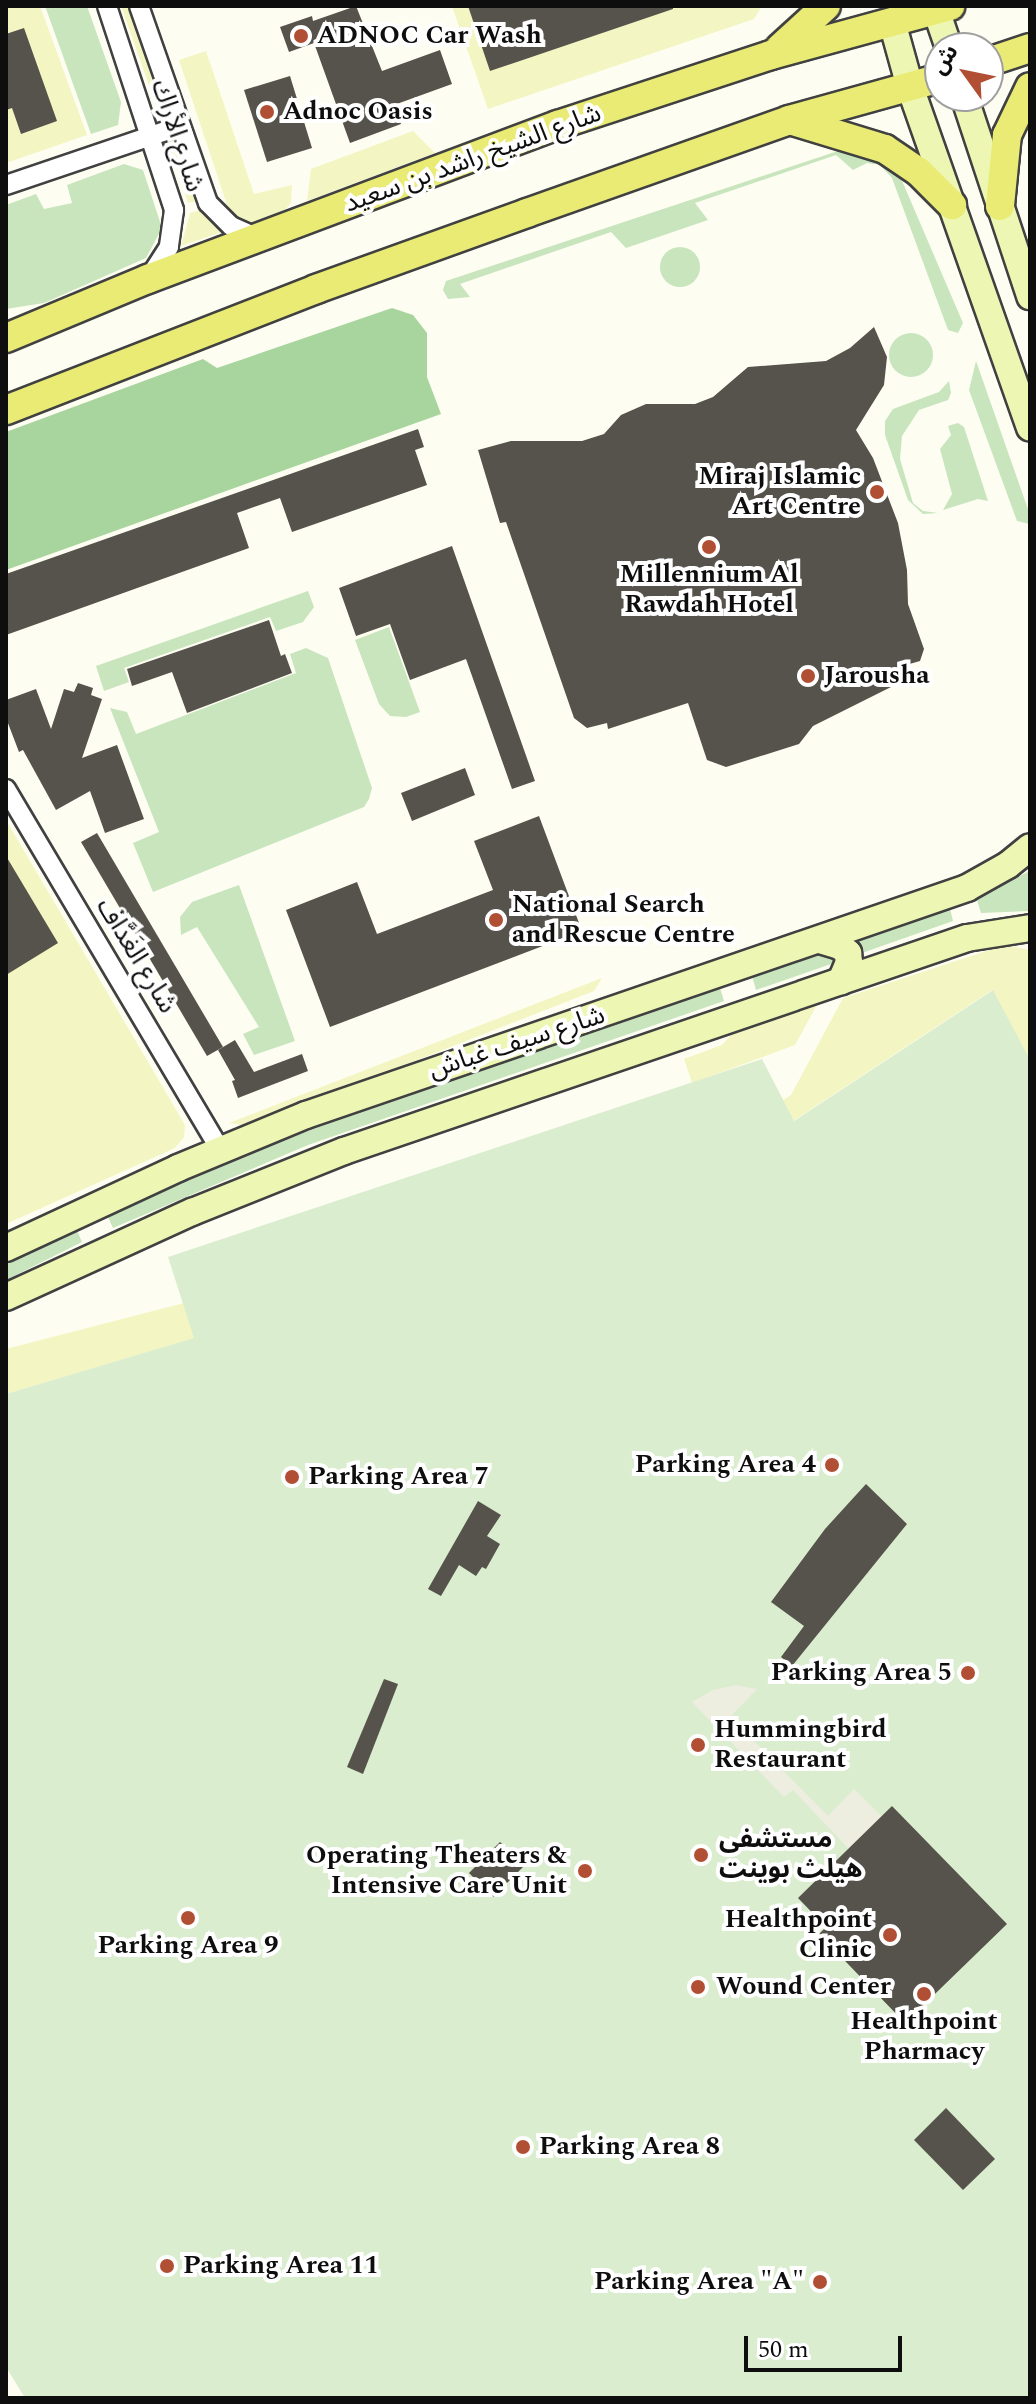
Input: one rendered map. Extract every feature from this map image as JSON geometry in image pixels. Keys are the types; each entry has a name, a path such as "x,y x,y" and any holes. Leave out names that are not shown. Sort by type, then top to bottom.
{"main road":[{"path":"771,55 826,6"},
{"name":"شارع الشيخ راشد بن سعيد","path":"6,338 148,279 558,125 889,14 940,7"},
{"path":"1004,57 1030,48"},
{"path":"6,410 316,289 789,120 924,83"},
{"path":"1000,206 1007,135 1030,87"},
{"path":"789,120 885,149 919,172 952,205"}],"street":[{"name":"شارع الأراك","path":"107,6 172,197 174,222 169,247 148,279"},
{"name":"شارع الأراك","path":"139,6 208,203 231,226 261,238"},
{"path":"940,7 945,32"},
{"path":"889,14 910,87 1030,427"},
{"path":"969,112 1030,296"},
{"path":"6,185 180,126"},
{"name":"شارع الغَدَّاف","path":"6,789 220,1150"},
{"name":"شارع سيف غباش","path":"6,1248 220,1150 393,1083 967,888 1008,865 1030,847"},
{"name":"شارع سيف غباش","path":"6,1297 179,1217 344,1151 967,938 1030,928"},
{"path":"820,940 840,946 848,953 849,962 841,981"}],"shaded area":[{"path":"45,6 87,6 121,102 118,125 91,134"},
{"path":"847,148 861,149 900,176 963,323 958,333 948,330 892,178 880,165 867,163 853,170 836,155 695,203 708,220 626,248 611,232 460,284 470,297 448,299 443,290 446,281"},
{"path":"124,164 143,170 162,228 146,258 44,303 6,309 6,205 36,194 44,209 72,203 67,185"},
{"path":"680,247 694,253 700,267 694,281 680,287 666,281 660,267 666,253"},
{"path":"392,308 413,315 427,333 427,377 441,414 6,570 6,432 203,359 217,368"},
{"path":"911,333 926,340 933,355 926,370 911,377 896,370 889,355 896,340"},
{"path":"976,361 1030,515 1030,524 1017,521 969,390"},
{"path":"949,381 951,393 948,400 919,410 902,436 900,459 913,503 923,511 938,513 923,514 908,500 885,435 885,421 893,409 939,392"},
{"path":"958,423 964,427 988,501 978,499 943,510 952,494 940,449 951,435 948,426"},
{"path":"308,591 314,607 303,622 276,631 270,617 124,668 129,682 104,691 96,666"},
{"path":"389,627 420,712 406,717 390,716 379,704 355,640"},
{"path":"306,648 328,658 372,788 364,807 153,892 133,843 159,832 110,708 127,712 136,734 296,673 290,654"},
{"path":"1030,871 1030,911 981,913 976,897"},
{"path":"239,885 295,1041 254,1055 243,1034 259,1027 197,927 181,935 180,917 192,902"},
{"path":"950,909 953,921 862,953 855,945 860,939"},
{"path":"828,950 837,961 834,963 756,990 752,976"},
{"path":"720,988 724,1001 308,1145 113,1228 107,1215 226,1162 324,1125"},
{"path":"993,990 1030,1060 1030,2398 25,2398 6,2367 6,1394 194,1338 168,1257 762,1059 794,1121"},
{"path":"76,1228 82,1242 6,1280 6,1264"},
{"path":"736,1685 757,1689 730,1717 828,1816 854,1789 882,1817 849,1849 793,1790 784,1797 692,1702 713,1690"}],"sand":[{"path":"6,6 40,6 87,135 6,163"},
{"path":"121,6 128,6 165,113 161,119"},
{"path":"452,6 762,6 754,19 488,109"},
{"path":"206,51 254,194 292,185 291,203 277,219 259,225 242,222 230,214 179,60"},
{"path":"413,131 435,153 307,201 311,169"},
{"path":"172,137 196,201 188,203 167,140"},
{"path":"200,210 222,232 181,246 190,213"},
{"path":"6,820 185,1125 184,1137 175,1148 6,1224"},
{"path":"1005,945 1030,950 1030,1060 992,990 793,1121 783,1100 791,1095 843,998"},
{"path":"602,978 594,991 248,1126 229,1123"},
{"path":"818,1003 795,1045 692,1083 684,1059 722,1045 735,1031"},
{"path":"184,1303 195,1338 6,1394 6,1349"}],"building":[{"path":"356,6 382,71 440,50 452,84 394,105 401,124 350,143 314,43 289,52 280,27 312,16 313,21"},
{"path":"468,6 673,6 673,9 490,71"},
{"path":"24,28 57,121 21,134 12,108 6,110 6,34"},
{"path":"290,76 312,148 267,162 244,90"},
{"name":"Millennium Al Rawdah Hotel","path":"874,327 887,357 884,385 856,430 873,458 898,523 907,570 908,604 924,649 920,661 899,667 901,682 813,726 799,744 726,767 707,760 688,703 608,729 607,723 587,728 574,718 506,522 500,523 478,450 511,441 582,441 604,434 621,415 646,404 695,404 713,397 748,367 826,361 850,348"},
{"path":"418,429 424,447 415,450 427,485 292,532 280,498 237,513 249,548 6,635 6,574"},
{"path":"452,546 535,781 512,789 466,659 410,680 390,624 356,636 339,588"},
{"path":"269,620 281,656 285,654 292,673 187,713 172,672 132,686 127,669"},
{"path":"78,683 93,688 91,695 102,699 82,758 117,745 144,819 105,833 90,791 56,810 23,750 19,752 6,718 6,700 36,689 51,729 64,689 74,692"},
{"path":"465,768 475,795 412,821 401,793"},
{"name":"National Search and Rescue Centre","path":"539,816 582,931 330,1027 286,910 357,882 377,934 493,890 474,841"},
{"path":"97,833 223,1047 207,1056 81,842"},
{"path":"6,856 58,943 6,975"},
{"path":"235,1040 254,1072 302,1054 308,1071 238,1098 232,1081 235,1080 218,1050"},
{"path":"866,1484 907,1524 792,1666 781,1657 804,1626 771,1602 825,1529"},
{"path":"478,1501 501,1515 487,1536 500,1544 486,1569 482,1567 476,1576 459,1565 441,1596 428,1589"},
{"path":"384,1679 398,1684 363,1774 347,1767"},
{"path":"892,1806 1007,1924 905,2023 819,1934 826,1927 798,1898"},
{"path":"500,1842 524,1866 493,1897 469,1873"},
{"path":"946,2108 995,2159 963,2190 914,2140"}],"place":[{"name":"ADNOC Car Wash","path":"301,36"},
{"name":"Adnoc Oasis","path":"267,112"},
{"name":"Miraj Islamic Art Centre","path":"877,492"},
{"name":"Millennium Al Rawdah Hotel","path":"709,547"},
{"name":"Jarousha","path":"808,676"},
{"name":"National Search and Rescue Centre","path":"496,920"},
{"name":"Parking Area 4","path":"832,1465"},
{"name":"Parking Area 7","path":"292,1477"},
{"name":"Parking Area 5","path":"968,1673"},
{"name":"Hummingbird Restaurant","path":"698,1745"},
{"name":"مستشفى هيلث بوينت","path":"701,1855"},
{"name":"Operating Theaters & Intensive Care Unit","path":"585,1871"},
{"name":"Parking Area 9","path":"188,1918"},
{"name":"Healthpoint Clinic","path":"890,1935"},
{"name":"Wound Center","path":"698,1987"},
{"name":"Healthpoint Pharmacy","path":"924,1994"},
{"name":"Parking Area 8","path":"523,2147"},
{"name":"Parking Area 11","path":"167,2266"},
{"name":"Parking Area \"A\"","path":"820,2282"}]}
